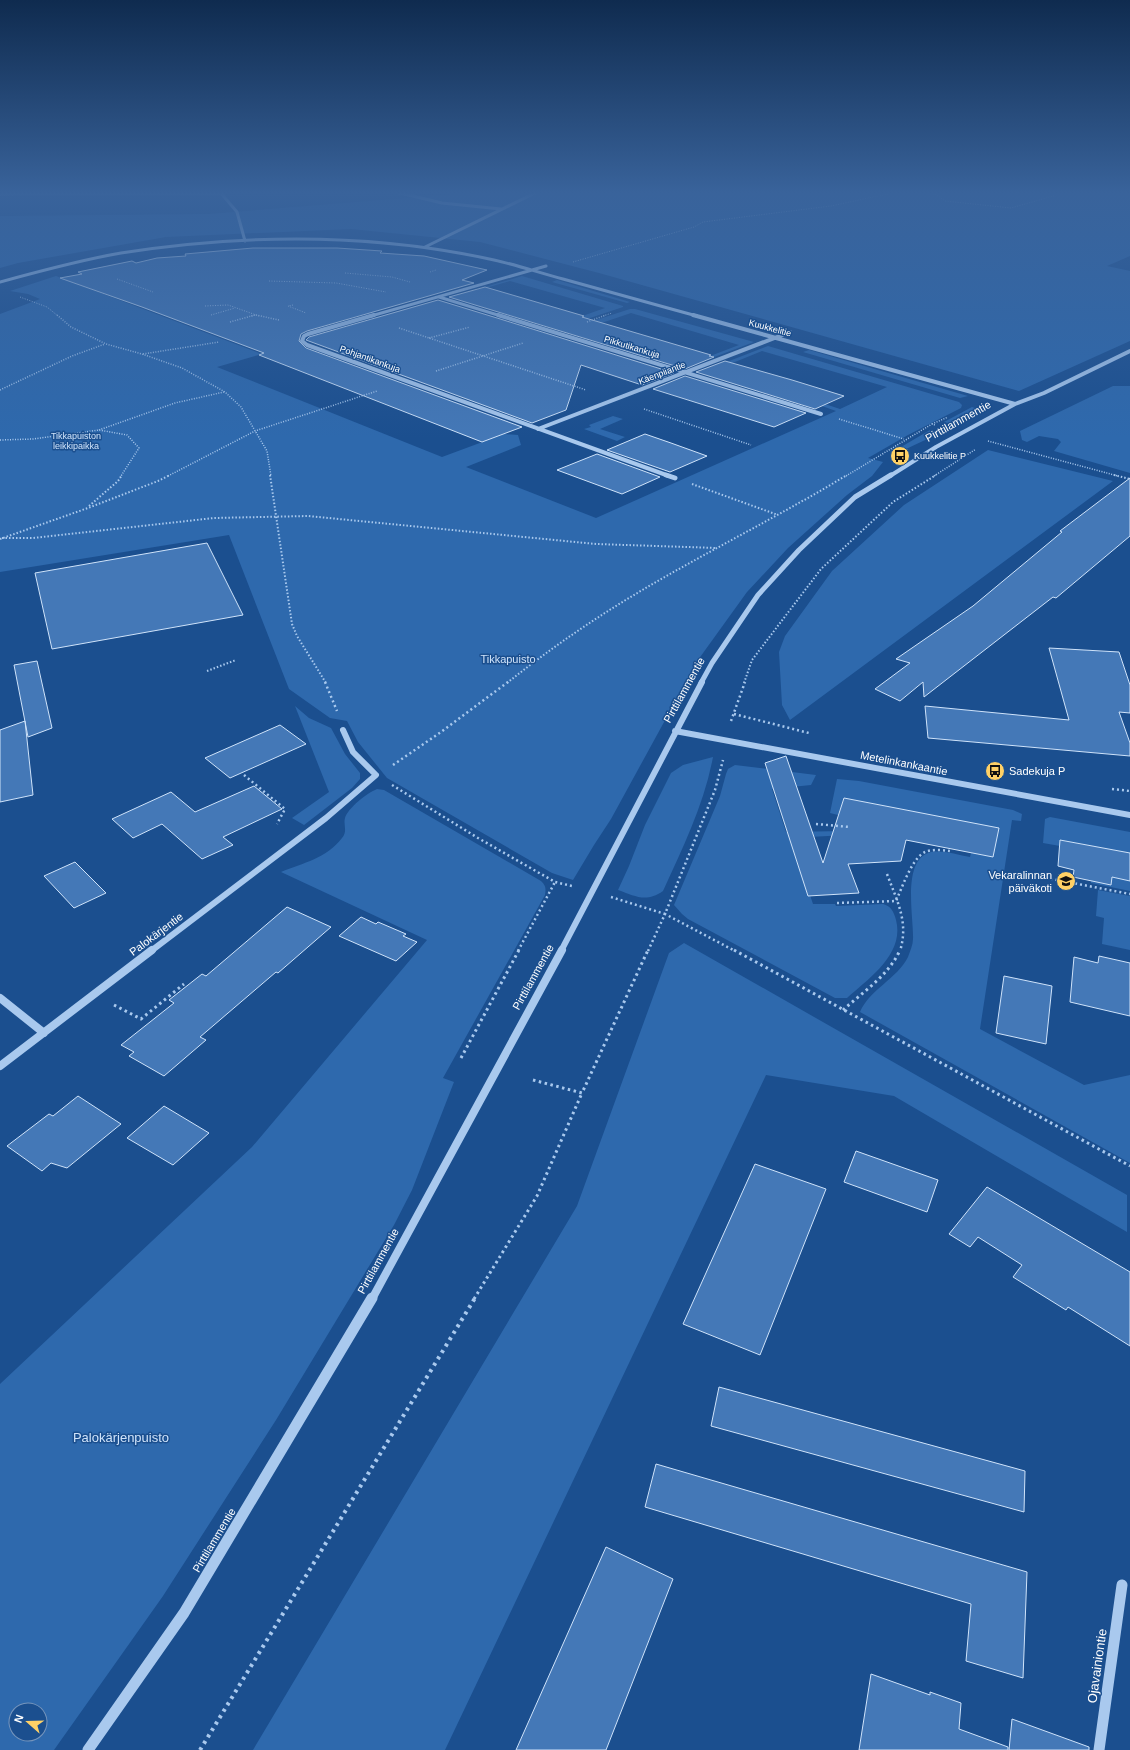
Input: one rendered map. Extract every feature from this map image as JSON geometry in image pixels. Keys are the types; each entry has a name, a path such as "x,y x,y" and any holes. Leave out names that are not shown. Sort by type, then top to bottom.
{"street":[{"name":"Kuukkelitie","path":"0,282 30,274"},
{"name":"Pohjantikankuja","path":"519,274 308,334 302,339 302,341 307,345 675,478"},
{"name":"Kuukkelitie","path":"545,274 1015,404"},
{"name":"Pikkutikankuja","path":"438,297 821,414"},
{"name":"Käenpiiantie","path":"538,429 790,332"},
{"name":"Pirttilammentie","path":"88,1750 184,1614 362,1317 594,891 674,731 712,663 758,595 799,550 856,497 960,433 1015,404 1044,393 1130,351"},
{"path":"343,730 353,752 376,775"},
{"name":"Metelinkankaantie","path":"674,731 1130,815"},
{"name":"Palokärjentie","path":"0,1066 326,818 376,775"},
{"path":"0,998 44,1033"},
{"name":"Ojavainiontie","path":"1099,1750 1122,1585"}],"path":[{"path":"353,274 392,277 410,282"},
{"path":"117,279 153,292"},
{"path":"268,281 342,284 375,289 419,302"},
{"path":"14,295 30,299 47,307 71,327 106,344 142,354 182,368 225,392 242,407 267,451 292,624 297,636 323,676 332,695 343,730"},
{"path":"205,306 228,305 264,318 269,317 279,320"},
{"path":"293,305 288,306 306,313"},
{"path":"211,315 235,308"},
{"path":"1,538 88,508 158,481 255,431 617,311"},
{"path":"230,322 256,315"},
{"path":"428,338 453,332 502,316"},
{"path":"398,328 589,391"},
{"path":"142,354 219,342"},
{"path":"0,390 72,356 106,344"},
{"path":"0,440 34,439 99,430 175,403 225,392"},
{"path":"642,408 751,445"},
{"path":"821,414 905,439"},
{"path":"1130,479 988,441 932,424 779,515 636,593 579,630 454,723 404,758 376,775 478,838 555,882 594,891 665,914 1130,1166"},
{"path":"88,508 118,481 139,448 127,435 99,430"},
{"path":"200,1750 537,1196 582,1093 665,914 715,790 723,760 724,740 752,660 821,569 893,502 995,437"},
{"path":"675,478 779,515"},
{"path":"1,538 33,538 214,518 276,518 308,516 596,544 718,548"},
{"path":"207,671 236,660"},
{"path":"244,775 286,809 277,824"},
{"path":"816,824 850,827"},
{"path":"896,901 918,856 931,850 950,851"},
{"path":"843,1010 892,964 902,947 904,926 887,874"},
{"path":"1026,874 1130,894"},
{"path":"461,1058 555,882"},
{"path":"837,903 896,901"},
{"path":"95,994 141,1019 184,984"},
{"path":"533,1080 582,1093"}],"green space":[{"path":"601,274 1130,274 1130,341 1019,391"},
{"name":"Tikkapuisto","path":"56,276 262,354 217,367 442,457 504,434 518,435 521,445 466,467 596,518 836,411 822,406 825,404 840,409 887,387 762,351 708,373 721,378 717,379 706,375 706,370 768,346 959,402 962,405 961,408 908,435 868,458 883,462 872,476 847,495 788,548 747,592 698,660 611,819 573,880 552,873 387,778 358,742 347,721 330,718 289,689 229,535 0,572 0,314 40,299 28,294 10,291"},
{"path":"522,276 623,307 557,329 554,326 605,308 510,281 455,296"},
{"path":"557,280 630,302 627,303 552,282"},
{"path":"630,309 635,309 754,342 688,367 684,366 739,345 631,313 575,332 562,331"},
{"path":"809,350 968,396 960,398 803,352"},
{"path":"1113,386 1130,386 1130,473 1054,451 1061,442 1058,439 1039,436 1027,442 1022,440 1020,431"},
{"path":"972,407 978,409 972,416 955,425 944,422"},
{"path":"613,416 623,419 600,429 625,437 617,441 584,429 591,427 589,425"},
{"path":"930,430 940,433 906,449 901,447"},
{"path":"988,450 1113,481 790,720 782,705 779,652 785,636 832,571 904,505"},
{"path":"295,706 309,718 331,728 345,754 360,773 360,779 352,788 304,825 292,818 329,792"},
{"path":"713,757 698,809 663,891 657,895 646,898 618,890 645,825 671,773 683,765"},
{"path":"735,765 816,775 811,785 772,789 786,832 845,831 848,835 789,838 808,895 810,895 813,904 835,904 836,906 883,904 888,906 893,912 896,920 897,932 895,944 890,955 874,974 847,998 835,998 688,919 674,905 720,796 728,769"},
{"path":"837,779 859,781 1013,810 1022,814 1021,821 1012,820 980,1029 1084,1085 1130,1075 1130,1163 860,1012 870,997 897,972 908,957 913,939 911,904 912,877 916,866 922,857 931,852 945,852 970,857 971,853 993,857 998,828 844,798 838,815 830,813"},
{"name":"Palokärjenpuisto","path":"377,789 384,790 541,881 545,887 545,895 443,1078 454,1082 412,1190 394,1225 276,1420 163,1596 54,1750 0,1750 0,1384 252,1147 427,940 281,872 314,859 336,845 345,833 345,818 347,814 363,797"},
{"path":"1050,817 1130,832 1130,853 1061,840 1060,846 1043,843 1045,819"},
{"path":"1112,877 1130,881 1130,891 1091,883 1091,881"},
{"path":"1098,890 1130,896 1130,950 1102,944 1104,918 1096,916"},
{"path":"684,943 1127,1195 1127,1232 894,1096 766,1075 445,1750 253,1750 577,1206 669,953"}],"building":[{"path":"82,274 478,274 462,280 474,283 307,331 301,334 299,341 306,348 522,427 482,442 259,355 264,353 60,278"},
{"path":"485,287 584,316 582,317 714,357 685,369 449,297"},
{"path":"438,300 674,373 642,385 581,365 566,410 532,423 306,340 309,337"},
{"path":"725,361 844,396 815,409 696,372"},
{"path":"685,376 806,413 774,427 653,389"},
{"path":"645,434 707,456 670,472 607,450"},
{"path":"597,454 660,477 622,494 557,470"},
{"path":"1130,478 1130,536 1056,598 1053,597 924,697 923,682 900,701 875,689 910,663 896,659 973,606 1062,532 1060,531"},
{"path":"207,543 243,615 52,649 35,573"},
{"path":"1049,648 1119,652 1130,685 1130,713 1119,712 1130,743 1130,756 928,738 925,706 1069,720"},
{"path":"37,661 52,728 28,737 14,665"},
{"path":"25,721 33,795 0,802 0,730"},
{"path":"280,725 306,744 230,778 205,758"},
{"path":"786,756 823,863 844,798 999,828 993,857 906,840 901,861 848,864 859,893 808,896 765,763"},
{"path":"254,786 282,809 223,837 233,845 202,859 162,824 133,838 112,819 171,792 195,812"},
{"path":"1060,840 1130,853 1130,881 1112,877 1111,885 1073,877 1074,870 1058,866"},
{"path":"75,862 106,893 74,908 44,876"},
{"path":"287,907 331,927 200,1037 206,1040 164,1076 129,1056 134,1052 121,1045 174,1003 169,1000 202,974 206,976"},
{"path":"361,917 376,924 378,922 406,934 403,936 417,942 396,961 339,936"},
{"path":"1099,956 1130,963 1130,1016 1070,1002 1074,957 1098,963"},
{"path":"1004,976 1052,986 1046,1044 996,1033"},
{"path":"78,1096 121,1124 67,1168 51,1163 42,1171 7,1146 49,1114 53,1116"},
{"path":"164,1106 209,1133 173,1165 127,1138"},
{"path":"856,1151 938,1180 927,1212 844,1182"},
{"path":"755,1164 826,1189 760,1355 683,1324"},
{"path":"987,1187 1130,1272 1130,1346 1068,1307 1066,1310 1013,1277 1022,1265 978,1237 970,1247 949,1234"},
{"path":"719,1387 1025,1471 1024,1512 711,1426"},
{"path":"656,1464 1027,1572 1023,1678 966,1661 971,1604 645,1507"},
{"path":"606,1547 673,1579 606,1750 516,1750"},
{"path":"871,1674 930,1695 930,1692 961,1703 959,1729 1008,1747 1008,1750 859,1750"},
{"path":"1012,1719 1089,1747 1089,1750 1009,1750"}],"place":[{"name":"Kuukkelitie P","path":"900,456"},
{"name":"Sadekuja P","path":"995,771"},
{"name":"Vekaralinnan päiväkoti","path":"1066,881"}],"park label":[{"name":"Tikkapuiston leikkipaikka","path":"76,442"}]}
